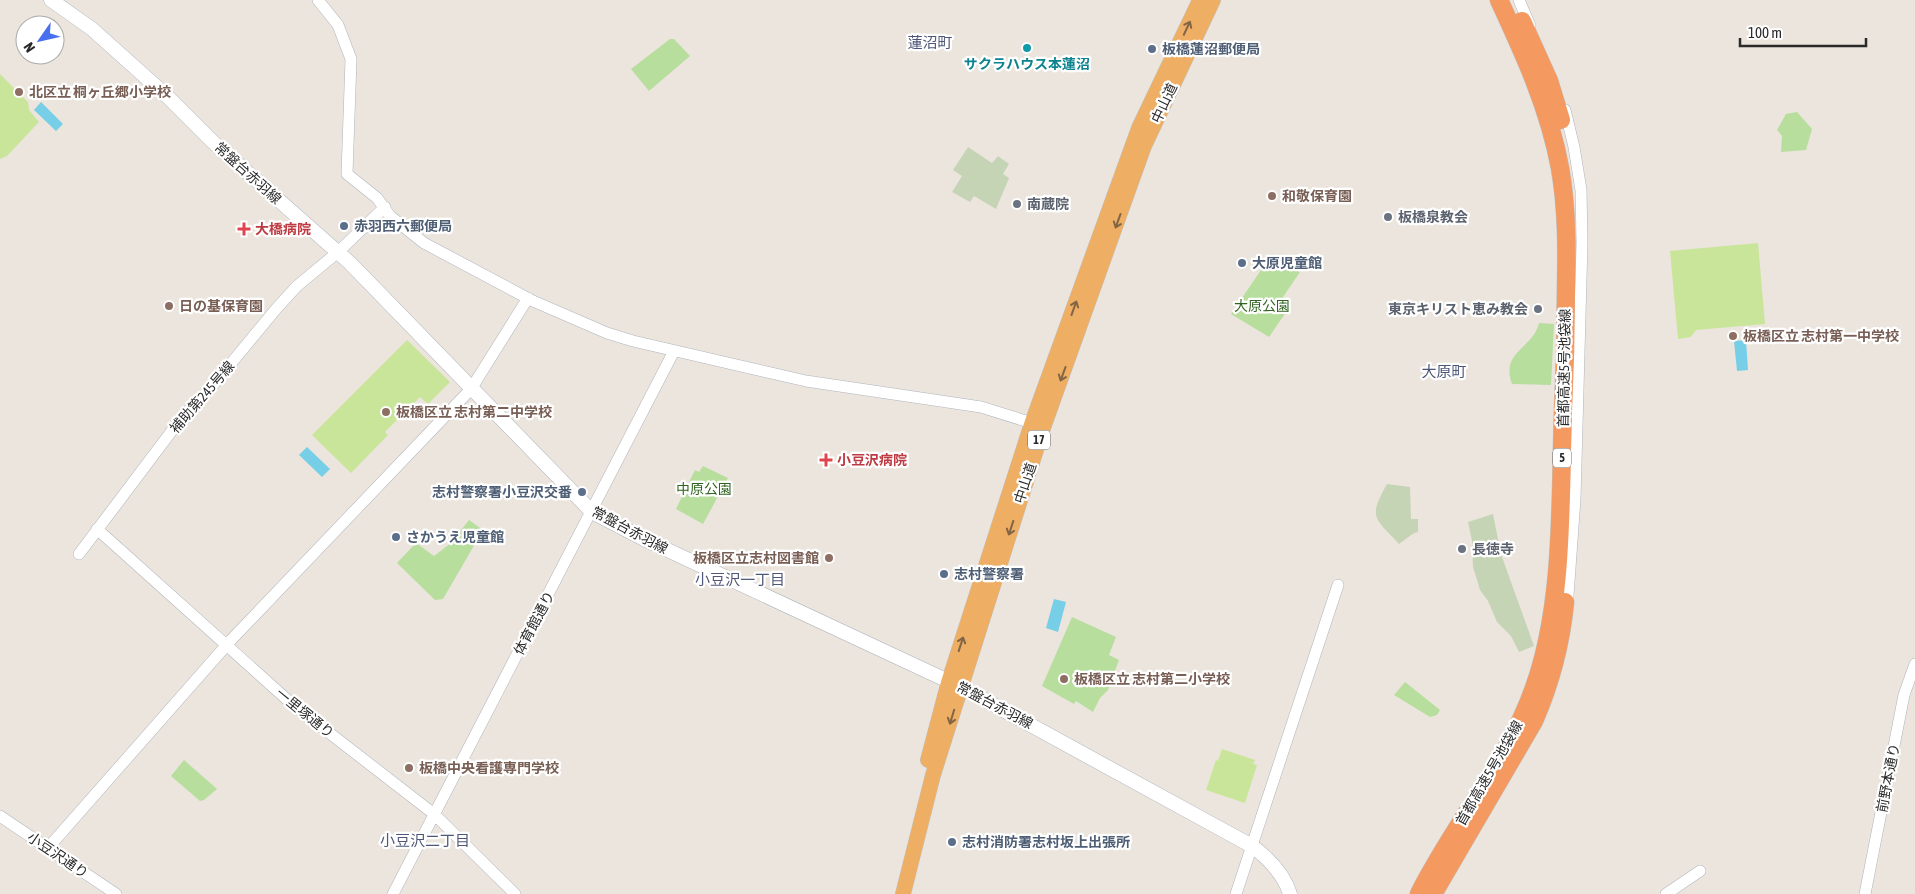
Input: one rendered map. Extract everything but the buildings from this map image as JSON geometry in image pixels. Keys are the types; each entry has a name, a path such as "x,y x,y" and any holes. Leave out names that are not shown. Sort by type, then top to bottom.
{"highway":[{"name":"中山道","path":"892,894 1032,424 1139,128 1200,0"},
{"name":"中山道","path":"903,894 955,684 1043,428 1144,146 1213,0"},
{"name":"首都高速5号池袋線","path":"1419,894 1509,741 1526,707 1541,670 1554,601 1560,522 1566,351 1567,244 1564,190 1547,112 1524,53 1499,0"},
{"name":"首都高速5号池袋線","path":"1433,894 1534,721 1544,698 1558,652 1565,599 1576,370 1578,243 1575,191 1565,136 1552,91 1512,0"}],"main road":[{"name":"常盤台赤羽線","path":"51,0 92,29 169,98 214,143 338,252 412,324 472,389 592,512 646,540 955,684 1252,846 1269,860 1281,875 1290,894"}],"street":[{"path":"318,0 338,25 351,59 352,96 347,174 385,207 390,216 424,242 528,298 607,333 674,351 806,381 981,407 1032,424"},
{"path":"1438,894 1536,723 1557,668 1564,640 1567,612 1575,498 1582,243 1581,190 1564,104 1519,0"},
{"name":"補助第245号線","path":"79,554 183,416 209,390 297,286 338,252 385,207"},
{"path":"48,848 226,645 472,389 528,298"},
{"name":"体育館通り","path":"393,894 674,351"},
{"name":"一里塚通り","path":"97,529 292,704 434,814 515,894"},
{"path":"1236,894 1338,585"},
{"name":"前野本通り","path":"1865,894 1904,695 1915,664"},
{"name":"小豆沢通り","path":"0,816 116,894"},
{"path":"1666,894 1700,871"}],"green space":[{"path":"670,39 674,39 690,56 649,91 631,69"},
{"path":"0,74 28,102 29,110 39,122 7,156 0,159"},
{"path":"1797,112 1812,129 1806,150 1781,152 1782,136 1777,130 1786,114"},
{"path":"968,147 992,163 998,156 1009,164 1003,174 1009,178 996,209 974,196 970,202 952,192 962,176 953,170"},
{"path":"1758,243 1765,324 1696,330 1691,337 1678,339 1670,251"},
{"name":"大原公園","path":"1272,254 1300,272 1283,297 1291,305 1269,337 1231,314"},
{"path":"1539,323 1554,324 1551,385 1512,384 1509,373 1510,364 1536,332"},
{"path":"407,340 450,382 428,404 420,397 385,432 388,435 351,473 312,435"},
{"name":"中原公園","path":"703,466 728,478 703,524 676,509 695,470 699,472"},
{"path":"1387,484 1410,487 1411,519 1418,519 1418,532 1399,544 1376,517 1377,504"},
{"path":"1493,514 1501,554 1534,646 1519,652 1511,636 1497,622 1488,601 1480,590 1473,567 1472,541 1468,522"},
{"path":"469,520 483,530 443,599 435,600 397,563 416,543 434,556 451,543"},
{"path":"1072,617 1116,637 1109,655 1119,660 1108,690 1100,698 1093,712 1076,701 1074,704 1042,686"},
{"path":"1405,682 1440,710 1437,715 1430,717 1394,695"},
{"path":"1222,749 1255,760 1253,764 1257,765 1245,803 1206,790 1216,760 1218,761"},
{"path":"184,760 217,789 204,800 200,801 171,776"}],"water":[{"path":"41,102 63,124 56,131 34,110"},
{"path":"1746,340 1748,370 1737,371 1734,341"},
{"path":"307,447 330,469 322,477 299,455"},
{"path":"1054,599 1066,602 1058,632 1046,628"}],"place":[{"name":"サクラハウス本蓮沼","path":"1027,48"},
{"name":"板橋蓮沼郵便局","path":"1152,49"},
{"name":"北区立 桐ヶ丘郷小学校","path":"19,92"},
{"name":"和敬保育園","path":"1272,196"},
{"name":"南蔵院","path":"1017,204"},
{"name":"板橋泉教会","path":"1388,217"},
{"name":"赤羽西六郵便局","path":"344,226"},
{"name":"大橋病院","path":"244,229"},
{"name":"大原児童館","path":"1242,263"},
{"name":"日の基保育園","path":"169,306"},
{"name":"東京キリスト恵み教会","path":"1538,309"},
{"name":"板橋区立 志村第一中学校","path":"1733,336"},
{"name":"板橋区立 志村第二中学校","path":"386,412"},
{"name":"小豆沢病院","path":"826,460"},
{"name":"志村警察署小豆沢交番","path":"582,492"},
{"name":"さかうえ児童館","path":"396,537"},
{"name":"長徳寺","path":"1462,549"},
{"name":"板橋区立志村図書館","path":"829,558"},
{"name":"志村警察署","path":"944,574"},
{"name":"板橋区立 志村第二小学校","path":"1064,679"},
{"name":"板橋中央看護専門学校","path":"409,768"},
{"name":"志村消防署志村坂上出張所","path":"952,842"}],"district":[{"name":"蓮沼町","path":"930,43"},
{"name":"大原町","path":"1444,372"},
{"name":"小豆沢一丁目","path":"740,580"},
{"name":"小豆沢二丁目","path":"425,841"}]}
